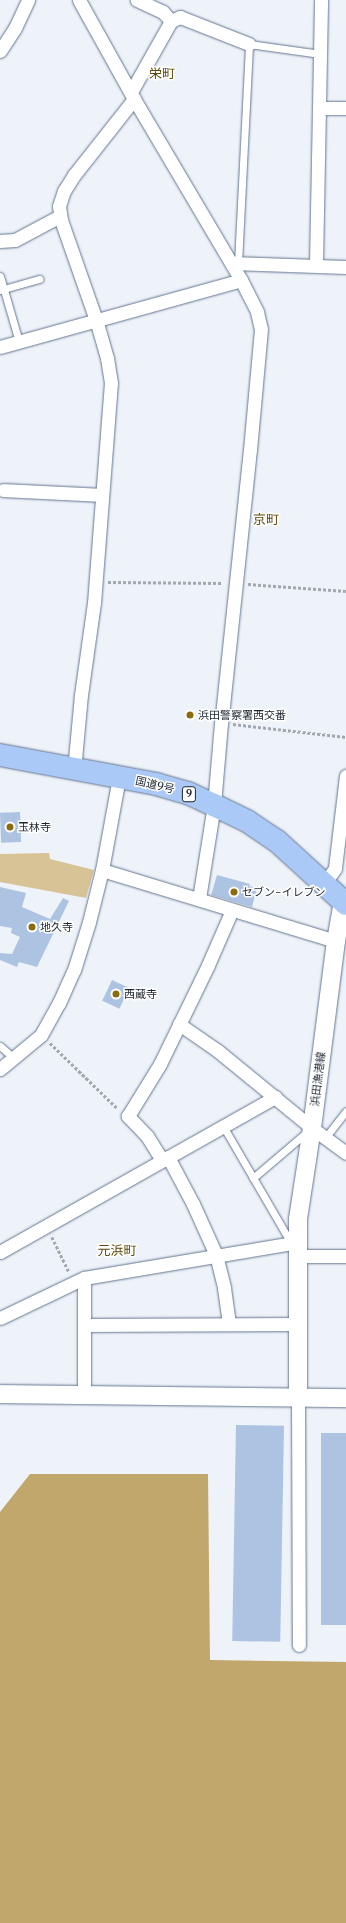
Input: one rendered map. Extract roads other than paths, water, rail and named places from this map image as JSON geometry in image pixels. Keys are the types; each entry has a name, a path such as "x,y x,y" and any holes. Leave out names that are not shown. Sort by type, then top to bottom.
{"highway":[{"name":"国道9号","path":"0,755 74,770 156,784 188,793 214,804 247,821 277,841 345,903"}],"street":[{"path":"0,51 15,28 28,0"},
{"path":"137,0 163,12 171,21"},
{"path":"316,264 321,0"},
{"path":"84,2 132,96 235,263 241,280 257,312 260,329 260,349 214,804 199,899"},
{"path":"74,770 81,695 94,603 111,383 107,358 96,320 60,216 59,206 68,184 132,96 171,21 180,17 249,44"},
{"path":"320,108 346,108"},
{"path":"0,241 15,240 60,216"},
{"path":"235,263 346,266"},
{"path":"0,347 241,280"},
{"path":"3,490 102,495"},
{"path":"324,884 335,868 346,776"},
{"path":"0,1069 41,1035 59,1004 74,970 102,870 119,777"},
{"path":"102,870 336,941"},
{"name":"浜田漁港線","path":"298,1397 296,1247 299,1211 319,1133 336,941 345,903"},
{"path":"229,1324 224,1288 216,1255 192,1204 165,1159 147,1136 128,1116 160,1064 232,910"},
{"path":"179,1024 218,1051 346,1153"},
{"path":"0,1252 275,1097"},
{"path":"0,1318 80,1281 216,1255 296,1247 346,1256"},
{"path":"80,1281 84,1325 84,1394"},
{"path":"84,1325 298,1324"},
{"path":"0,1394 346,1398"},
{"path":"298,1397 299,1645"}],"lane":[{"path":"235,263 249,44 320,54"},
{"path":"0,276 2,289 18,342"},
{"path":"2,289 38,278"},
{"path":"0,1046 14,1058"},
{"path":"253,1178 319,1133 346,1111"},
{"path":"223,1126 296,1247"}],"place":[{"name":"浜田警察署西交番","path":"190,715"},
{"name":"玉林寺","path":"10,827"},
{"name":"セブン-イレブン","path":"234,892"},
{"name":"地久寺","path":"32,927"},
{"name":"西蔵寺","path":"116,994"}],"district":[{"name":"栄町","path":"162,74"},
{"name":"京町","path":"266,520"},
{"name":"元浜町","path":"117,1251"}]}
